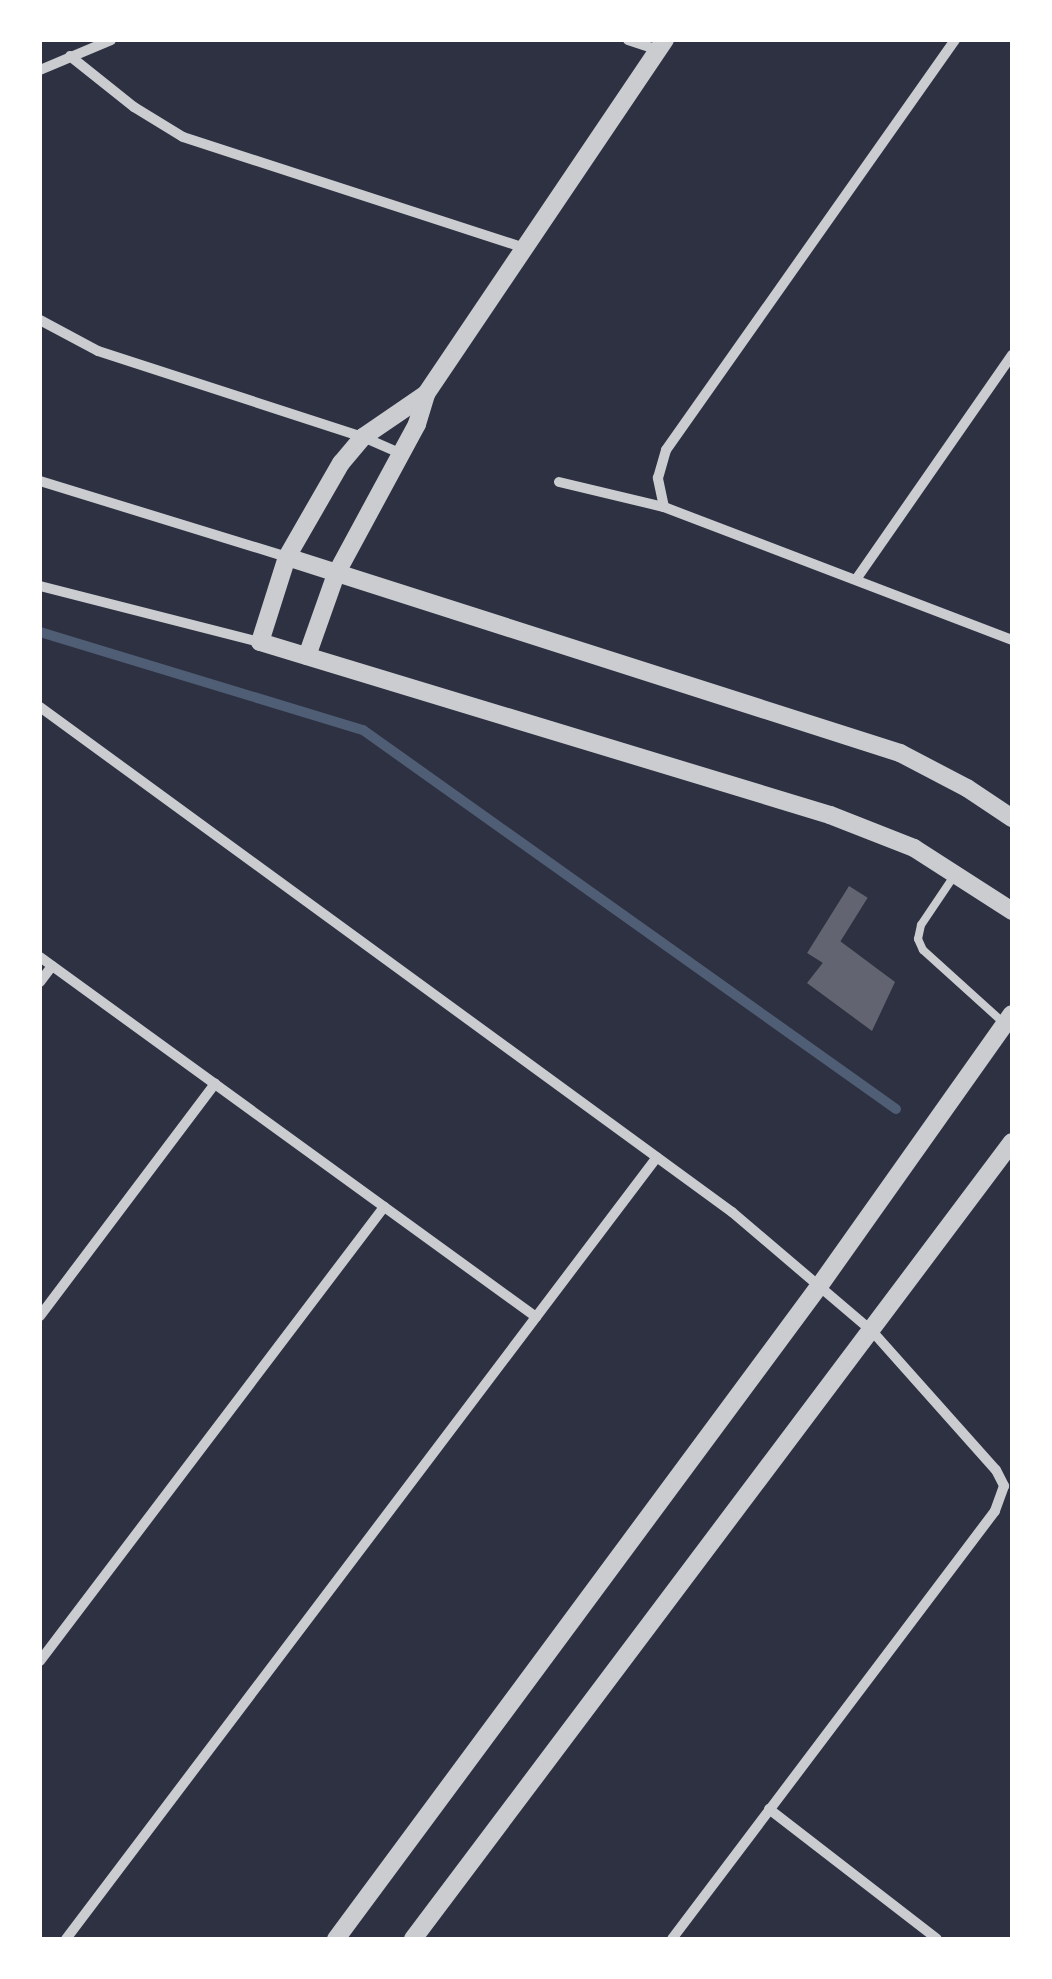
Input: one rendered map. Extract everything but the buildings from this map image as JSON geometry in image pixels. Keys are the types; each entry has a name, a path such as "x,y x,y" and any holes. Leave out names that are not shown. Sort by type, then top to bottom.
{"street":[{"path":"40,70 111,40"},
{"path":"307,656 336,574 402,454 426,394 661,45 628,40"},
{"path":"664,507 658,478 666,450 955,40"},
{"path":"70,56 134,107 183,137 522,248"},
{"path":"40,320 98,351 364,436 402,454"},
{"path":"857,578 1012,355"},
{"path":"260,642 287,558 321,493 364,436 426,394"},
{"path":"40,480 900,753 967,788 1012,818"},
{"path":"559,482 664,507 1012,640"},
{"path":"40,586 260,642 830,814 914,848 1012,912"},
{"path":"40,707 657,1157 820,1285 872,1331 944,1408 1004,1486 995,1511 980,1533 672,1939"},
{"path":"40,956 536,1318"},
{"path":"40,982 52,966"},
{"path":"336,1939 820,1285 1008,1019"},
{"path":"40,1316 215,1084"},
{"path":"414,1939 1012,1142"},
{"path":"66,1939 657,1157"},
{"path":"40,1661 384,1207"},
{"path":"769,1809 937,1939"}],"lane":[{"path":"956,872 921,925 918,939 923,950 1008,1019"}],"waterway":[{"path":"40,632 363,730 896,1109"}]}
